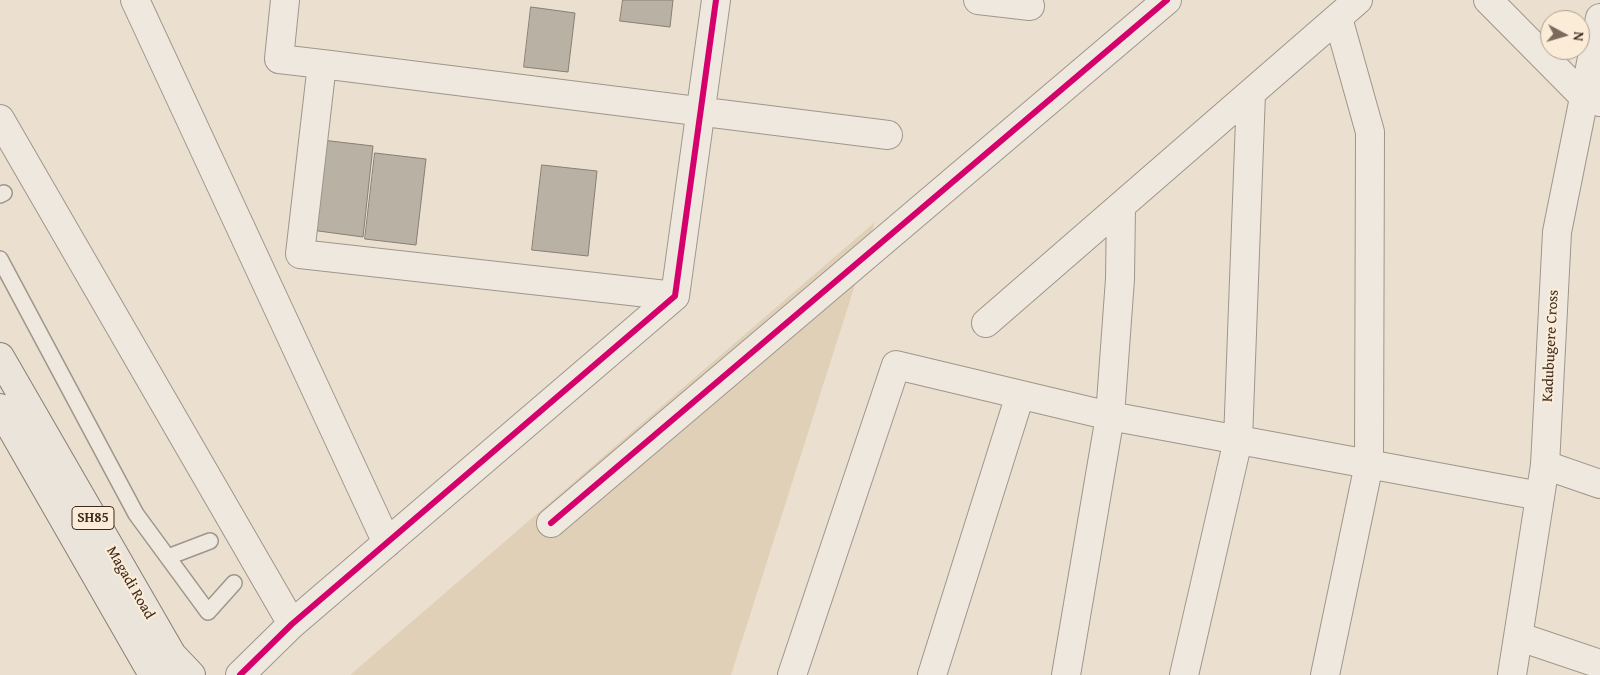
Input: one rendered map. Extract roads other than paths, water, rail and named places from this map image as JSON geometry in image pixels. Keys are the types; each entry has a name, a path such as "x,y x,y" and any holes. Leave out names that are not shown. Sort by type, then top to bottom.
{"main road":[{"name":"Magadi Road","path":"0,357 172,656 191,675"},
{"name":"Magadi Road","path":"0,408 148,666 158,675"}],"street":[{"path":"135,0 387,543"},
{"path":"285,0 279,59 888,135"},
{"path":"240,675 292,624 675,296 716,0"},
{"path":"978,0 1030,6"},
{"path":"551,523 1167,0"},
{"path":"986,323 1358,0"},
{"path":"1488,0 1592,99"},
{"path":"1326,675 1369,464 1370,132 1338,18"},
{"name":"Kadubugere Cross","path":"1512,675 1520,637 1545,465 1557,232 1592,99 1600,18"},
{"path":"322,64 300,254 675,296"},
{"path":"1184,675 1238,440 1251,93"},
{"path":"0,118 292,624"},
{"path":"1066,675 1110,416 1120,279 1120,206"},
{"path":"792,675 896,365 1110,416 1540,496"},
{"path":"932,675 1020,394"},
{"path":"1545,465 1600,484"},
{"path":"1520,637 1600,664"}],"lane":[{"path":"0,259 136,514 208,612 234,583"},
{"path":"168,557 210,540"}]}
